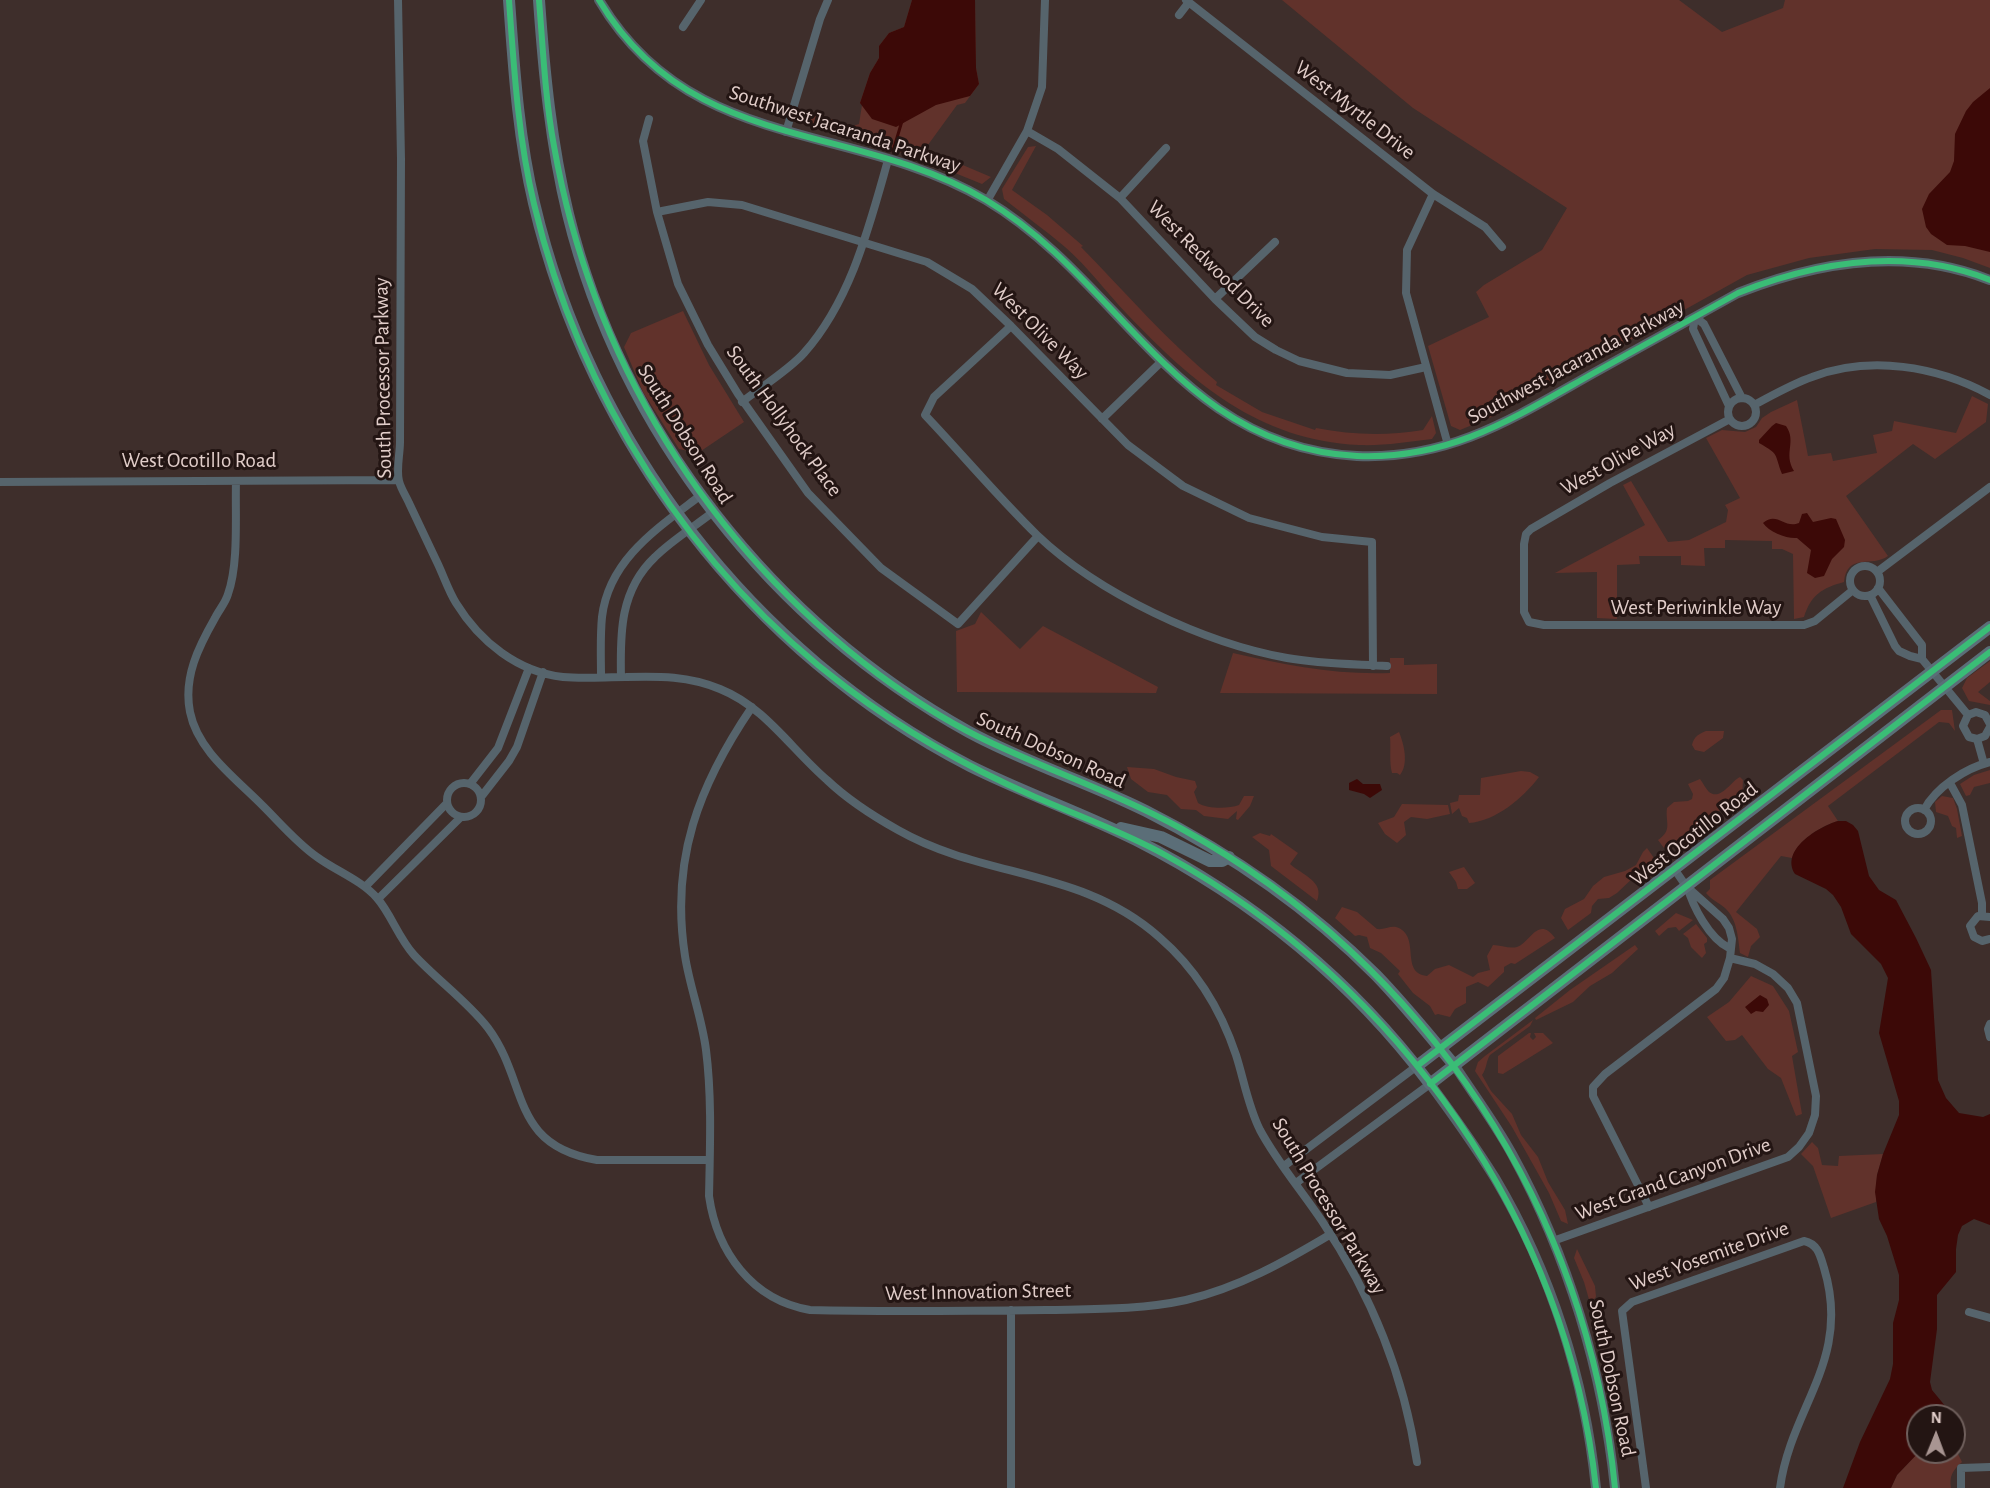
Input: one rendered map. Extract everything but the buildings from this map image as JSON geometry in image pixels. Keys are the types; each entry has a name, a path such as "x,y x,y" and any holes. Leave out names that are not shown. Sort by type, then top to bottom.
{"main road":[{"name":"South Dobson Road","path":"509,0 514,74 523,146 534,201 552,268 578,338 610,407 645,467 677,514 716,564 777,629 844,686 916,735 1033,796 1100,823 1169,857 1228,892 1293,940 1343,984 1417,1066 1430,1084"},
{"name":"South Dobson Road","path":"539,0 553,143 569,217 589,285 610,338 635,389 671,451 713,512 768,576 806,614 835,640 908,695 971,733 1143,809 1228,857 1295,904 1354,954 1401,1002 1455,1066"},
{"name":"West Ocotillo Road","path":"1417,1066 1990,627"},
{"name":"West Ocotillo Road","path":"1430,1084 1990,652"},
{"path":"1100,823 1161,837 1210,861 1222,861 1228,857"}],"street":[{"name":"South Processor Parkway","path":"398,0 401,159 398,480 456,603 488,643 514,661 529,668 564,677 677,676 699,681 740,698 752,706 826,780 851,800 902,832 958,857 1078,889 1108,903 1156,933 1180,956 1201,983 1217,1011 1235,1052 1250,1106 1259,1128 1359,1281 1398,1375 1417,1462"},
{"name":"Southwest Jacaranda Parkway","path":"599,0 621,33 635,49 667,77 704,101 786,132 888,160 936,176 987,201 1051,248 1161,362 1191,389 1226,414 1268,436 1310,449 1354,456 1381,456 1448,446 1482,434 1738,293 1774,279 1820,267 1841,263 1908,262 1955,269 1990,280"},
{"path":"683,27 701,0"},
{"path":"786,132 820,19 828,0"},
{"path":"987,201 1027,131 1042,87 1045,0"},
{"path":"1179,15 1188,1"},
{"name":"West Myrtle Drive","path":"1188,1 1432,194 1485,226 1502,247"},
{"name":"South Hollyhock Place","path":"649,119 643,141 657,212 678,284 708,345 742,402 808,493 881,568 958,624 1038,536"},
{"name":"West Redwood Drive","path":"1027,131 1058,149 1120,198 1215,299 1255,337 1275,350 1299,361 1358,374 1390,375 1426,367"},
{"path":"1120,198 1166,148"},
{"path":"742,402 803,354 835,310 865,241 888,160"},
{"path":"1432,194 1407,250 1407,293 1448,446"},
{"name":"West Olive Way","path":"657,212 708,202 742,205 865,241 927,262 972,289 1128,445 1183,486 1249,518 1322,537 1372,542 1373,666"},
{"path":"1215,299 1275,242"},
{"path":"1730,419 1729,406 1693,329 1695,317 1704,324 1742,398"},
{"path":"1011,326 934,397 925,415 1038,536 1123,597 1208,637 1288,658 1387,666"},
{"path":"1102,419 1161,362"},
{"name":"West Olive Way","path":"1528,622 1524,612 1524,544 1526,534 1531,529 1610,483 1730,419 1736,425 1749,424 1755,417 1754,405 1813,376 1869,366 1901,365 1951,376 1990,395"},
{"path":"1729,406 1734,400 1742,398 1754,405"},
{"name":"West Ocotillo Road","path":"0,482 398,480"},
{"path":"236,481 234,566 228,595 198,646 191,668 190,712 204,744 315,856 365,887 378,899 413,954 487,1027 502,1051 527,1115 549,1141 564,1151 597,1160 709,1161"},
{"path":"1877,572 1990,487"},
{"path":"601,677 602,615 611,585 628,556 638,545 701,495"},
{"path":"621,677 621,627 629,593 655,557 713,512"},
{"path":"1860,566 1870,566 1877,572 1880,580 1878,588 1870,595 1861,595 1850,586 1850,576 1860,566"},
{"path":"1878,588 1922,645 1922,659"},
{"name":"West Periwinkle Way","path":"1528,622 1544,625 1803,625 1815,621 1853,590"},
{"path":"1870,595 1899,651 1922,659 1968,715"},
{"path":"470,784 498,748 508,728 529,668"},
{"path":"481,797 500,774 517,747 543,672"},
{"name":"West Innovation Street","path":"752,706 720,757 705,787 691,828 683,873 681,911 685,955 702,1024 708,1071 712,1213 721,1240 744,1275 774,1298 794,1307 810,1310 1011,1310 1124,1307 1185,1300 1225,1287 1278,1265 1330,1234"},
{"path":"1981,713 1988,718 1990,728 1985,736 1977,739 1969,737 1964,730 1964,722 1968,715 1981,713"},
{"path":"1924,810 1930,798 1950,783 1973,767 1987,763 1977,739"},
{"path":"460,783 470,784 477,789 481,797 480,808 466,818 452,812 447,803 452,788 460,783"},
{"path":"1950,783 1962,805 1986,916 1978,916 1972,922 1971,934 1978,940 1990,939"},
{"path":"365,887 447,803"},
{"path":"378,899 460,817"},
{"path":"1649,1207 1593,1096 1593,1087 1605,1074 1716,989 1724,978 1732,939 1729,928 1723,919 1686,886 1675,870"},
{"path":"1686,886 1693,906 1730,953"},
{"path":"1710,930 1723,919"},
{"name":"West Grand Canyon Drive","path":"1553,1241 1788,1157 1801,1145 1815,1114 1815,1096 1797,1003 1788,988 1773,974 1730,953"},
{"path":"1990,1024 1988,1029 1990,1037"},
{"name":"West Ocotillo Road","path":"1284,1166 1417,1066"},
{"name":"South Dobson Road","path":"1455,1066 1512,1154 1553,1241 1572,1290 1591,1355 1615,1488"},
{"name":"West Ocotillo Road","path":"1296,1183 1430,1084"},
{"name":"South Dobson Road","path":"1430,1084 1495,1179 1528,1242 1557,1311 1578,1383 1593,1459 1596,1488"},
{"name":"West Yosemite Drive","path":"1646,1488 1622,1311 1632,1302 1795,1243 1812,1243 1818,1251 1830,1287 1833,1312 1831,1333 1818,1379 1787,1456 1780,1488"},
{"path":"1011,1310 1011,1488"},
{"path":"1969,1312 1990,1318"},
{"path":"1962,1488 1961,1468 1990,1467"}],"shaded area":[{"path":"912,0 975,0 976,68 979,84 965,103 957,105 925,149 991,177 982,184 913,156 802,123 801,110 853,126 859,124 862,105 860,103 870,73 879,58 879,46 889,33 904,27"},
{"path":"912,0 975,0 976,68 979,84 970,96 936,105 896,127 872,119 860,103 870,73 879,58 879,46 889,33 904,27"},
{"path":"1282,0 1679,0 1722,32 1783,8 1785,0 1990,0 1990,268 1932,250 1875,249 1809,258 1747,275 1494,416 1460,430 1451,426 1428,346 1489,317 1476,292 1542,250 1567,208 1413,108"},
{"path":"1990,88 1990,252 1965,246 1947,245 1931,234 1926,227 1922,209 1929,194 1950,172 1954,161 1955,134 1966,111"},
{"path":"1036,146 1012,190 1047,215 1083,246 1081,247 1164,333 1217,382 1216,385 1262,412 1315,430 1316,428 1369,434 1409,432 1423,430 1432,416 1436,433 1432,439 1368,445 1323,441 1289,432 1259,420 1230,404 1177,363 1127,314 1073,255 1004,199 1002,189 1028,147"},
{"path":"683,311 709,365 744,422 698,453 679,449 643,392 624,347 631,333"},
{"path":"1972,396 1988,404 1986,422 1935,459 1913,444 1846,496 1888,556 1850,567 1844,582 1818,594 1810,603 1804,617 1794,619 1793,554 1782,549 1772,549 1772,541 1725,540 1725,548 1704,548 1705,566 1681,565 1681,556 1639,556 1640,564 1617,565 1617,619 1597,618 1597,572 1555,573 1645,525 1623,485 1631,481 1668,542 1689,540 1726,522 1728,510 1725,505 1740,498 1706,438 1722,430 1745,432 1756,427 1762,418 1771,412 1797,400 1808,456 1831,453 1833,461 1877,453 1873,435 1892,431 1894,421 1956,433"},
{"path":"1776,423 1786,426 1789,432 1790,459 1794,471 1782,474 1775,455 1759,443 1759,440"},
{"path":"1807,513 1813,522 1836,519 1845,540 1844,547 1832,559 1824,576 1815,578 1807,573 1811,550 1797,538 1778,534 1763,523 1777,519 1789,524 1799,523 1802,514"},
{"path":"981,612 1020,649 1043,626 1158,687 1156,693 957,692 956,631 975,624"},
{"path":"1233,653 1330,671 1390,673 1390,658 1404,658 1404,665 1437,664 1437,694 1220,693"},
{"path":"1990,661 1990,682 1978,692 1990,701 1990,705 1969,701 1962,688 1967,678"},
{"path":"1941,710 1952,710 1955,731 1949,723 1939,722 1828,806 1838,821 1824,826 1811,835 1799,845 1792,858 1781,856 1736,912 1757,929 1760,937 1751,946 1748,957 1740,953 1732,917 1725,908 1706,893 1710,889 1710,880"},
{"path":"1706,731 1724,731 1723,738 1704,752 1695,750 1692,745 1694,739"},
{"path":"1399,732 1405,760 1400,775 1392,773 1390,760 1390,737"},
{"path":"1127,767 1154,769 1195,781 1197,787 1194,792 1198,803 1207,806 1224,808 1239,805 1244,796 1254,796 1250,806 1238,820 1236,819 1237,811 1228,819 1204,816 1196,810 1181,809 1167,795 1148,792 1131,779"},
{"path":"1990,770 1990,783 1974,787 1970,795 1966,796 1960,784 1974,775"},
{"path":"1521,771 1530,772 1539,777 1525,793 1499,813 1469,823 1467,818 1462,816 1459,808 1452,814 1450,803 1458,801 1459,795 1480,795 1481,778"},
{"path":"1740,777 1743,780 1742,798 1732,806 1714,813 1690,839 1664,848 1658,840 1667,829 1667,808 1674,802 1692,799 1693,794 1688,784 1700,779 1709,792 1718,794"},
{"path":"1357,779 1363,784 1380,784 1382,790 1370,798 1349,790 1349,783"},
{"path":"1942,796 1953,798 1962,836 1957,838 1956,828 1952,826 1948,816 1936,812 1935,802"},
{"path":"1402,804 1448,805 1450,814 1427,819 1411,817 1404,822 1406,835 1397,843 1385,834 1378,823 1394,817"},
{"path":"1846,821 1858,831 1869,876 1879,890 1896,900 1931,970 1938,1080 1946,1098 1959,1113 1983,1117 1990,1114 1990,1225 1974,1219 1962,1226 1956,1249 1956,1272 1937,1295 1937,1329 1930,1382 1932,1390 1944,1404 1906,1404 1908,1464 1897,1475 1891,1488 1843,1488 1860,1442 1890,1379 1893,1364 1893,1323 1899,1300 1899,1275 1887,1236 1879,1219 1875,1192 1883,1154 1899,1115 1899,1101 1879,1033 1888,978 1881,964 1851,934 1841,907 1833,895 1826,889 1795,874 1792,865 1793,856 1803,841 1830,824"},
{"path":"1260,833 1270,836 1271,834 1298,853 1290,864 1315,883 1319,894 1317,901 1271,866 1269,850 1252,837"},
{"path":"1647,848 1654,858 1643,873 1635,876 1609,898 1598,899 1592,906 1591,913 1568,930 1561,918 1565,909 1584,899 1593,886 1604,877 1636,865"},
{"path":"1464,867 1475,883 1467,889 1458,889 1449,872"},
{"path":"1342,907 1357,912 1377,929 1396,927 1404,931 1410,945 1414,968 1427,976 1435,969 1449,965 1473,977 1490,970 1487,956 1493,945 1517,947 1535,932 1544,929 1555,938 1515,964 1511,963 1504,967 1504,972 1488,987 1478,982 1466,987 1466,1003 1455,1009 1450,1017 1435,1015 1430,1006 1413,993 1398,974 1400,971 1381,953 1370,948 1367,937 1355,936 1335,918"},
{"path":"1676,913 1693,920 1679,931 1676,927 1668,928 1659,936 1655,931"},
{"path":"1696,924 1707,938 1704,944 1706,953 1702,958 1683,934"},
{"path":"1635,945 1638,949 1612,973 1590,986 1573,1002 1536,1020 1535,1018 1570,990"},
{"path":"1751,976 1773,986 1789,1011 1798,1052 1792,1056 1802,1114 1796,1116 1781,1078 1768,1069 1742,1035 1735,1040 1726,1041 1707,1017 1729,1002"},
{"path":"1760,995 1767,999 1769,1005 1763,1012 1756,1011 1751,1014 1745,1007"},
{"path":"1533,1020 1530,1026 1490,1055 1482,1075 1491,1091 1512,1114 1521,1135 1538,1157 1548,1182 1565,1210 1568,1224 1561,1221 1549,1193 1512,1127 1475,1071 1478,1062"},
{"path":"1529,1033 1533,1040 1536,1037 1534,1033 1543,1033 1553,1043 1503,1074 1498,1073 1498,1056"},
{"path":"1812,1142 1818,1148 1822,1165 1838,1166 1839,1156 1883,1154 1877,1175 1876,1202 1831,1218 1813,1166 1801,1154"},
{"path":"1577,1249 1595,1286 1596,1297 1590,1303 1574,1258"},
{"path":"1908,1464 1960,1464 1952,1474 1951,1488 1891,1488 1897,1475"}],"waterway":[{"path":"893,151 902,121"}],"cycle path":[{"path":"509,0 517,103 524,154 534,204 554,275 580,343 611,410 648,473 691,533 738,589 790,641 869,704 913,733 984,773 1134,839 1167,856 1251,909 1328,971 1397,1042 1458,1120 1509,1205 1549,1295 1579,1390 1596,1488"},
{"path":"539,0 546,91 554,146 572,224 596,299 628,372 666,441 710,506 760,567 816,623 878,674 926,707 964,729 1157,816 1182,829 1270,885 1349,950 1420,1023 1480,1104 1531,1192 1570,1286 1599,1385 1615,1488"},
{"path":"599,0 636,50 679,85 726,110 777,128 882,157 935,175 986,200 1034,234 1076,273 1155,355 1197,392 1243,424 1295,446 1357,456 1422,451 1452,443 1480,433 1535,406 1738,293 1800,273 1831,266 1895,261 1959,270 1990,280"},
{"path":"1417,1066 1990,627"},
{"path":"1430,1084 1990,652"}]}
